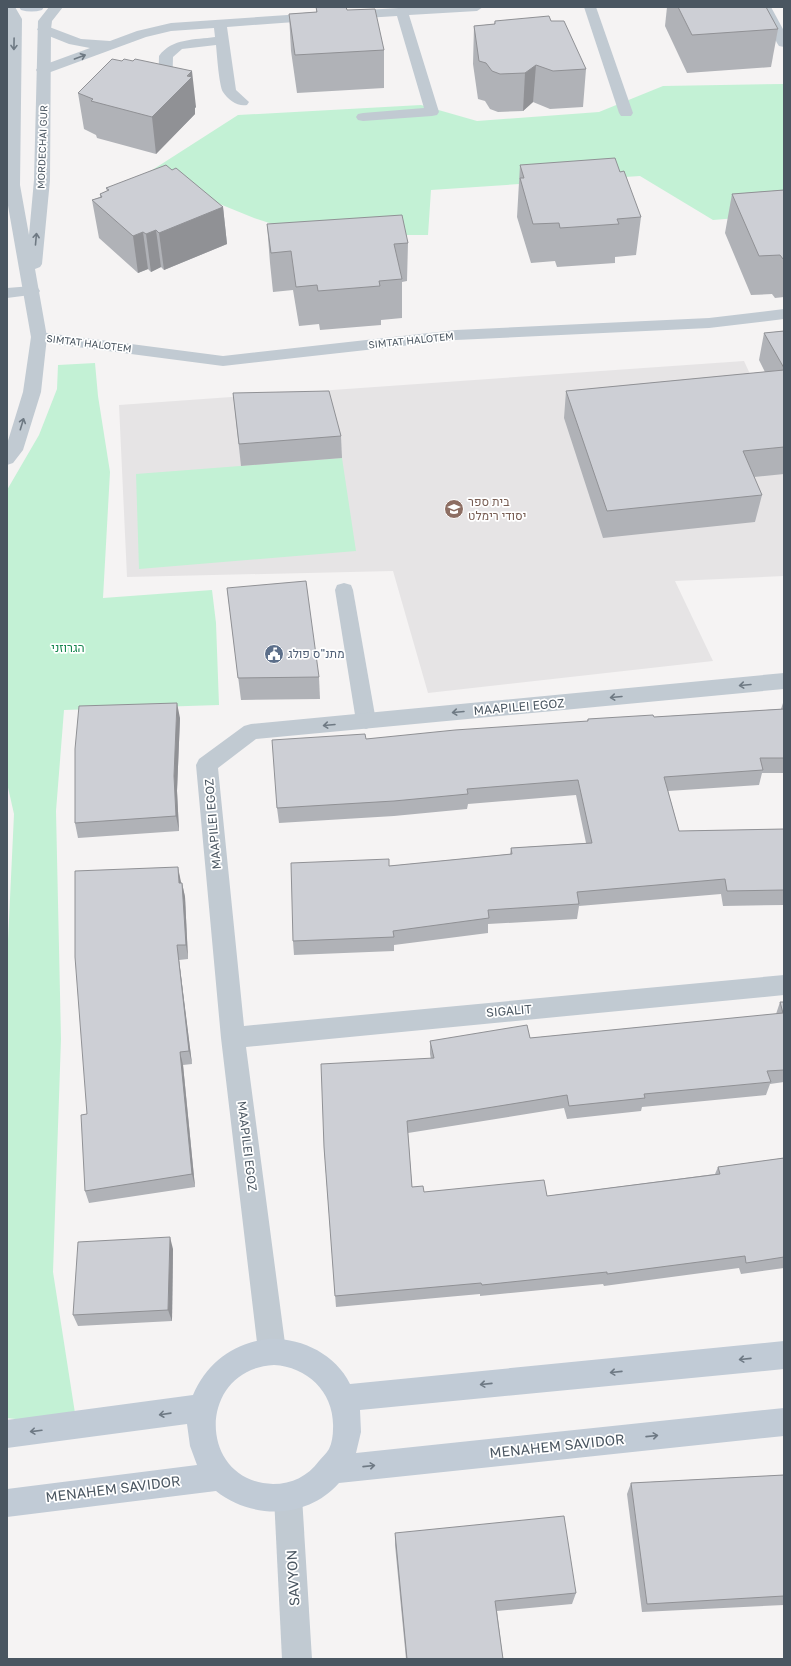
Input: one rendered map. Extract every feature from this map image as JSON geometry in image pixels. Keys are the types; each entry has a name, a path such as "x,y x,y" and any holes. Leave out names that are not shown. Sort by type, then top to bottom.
{"street":[{"name":"MORDECHAI GUR","path":"7,459 14,450 32,392 39,337 32,291 10,185 10,85 15,19 8,7"},
{"path":"26,7 37,7"},
{"name":"MORDECHAI GUR","path":"32,291 42,180 44,28 45,21 56,7"},
{"path":"10,185 42,180"},
{"name":"MAAPILEI EGOZ","path":"272,1351 233,1038 207,765 251,732 784,681"},
{"name":"SIGALIT","path":"233,1038 784,985"},
{"path":"272,1351 295,1352 316,1362 333,1378 344,1398 347,1423 343,1447 330,1470 311,1488 288,1497 262,1498 239,1491 220,1476 206,1456 201,1433 203,1408 213,1386 229,1368 249,1356 272,1351"},
{"path":"344,1398 784,1355"},
{"path":"7,1434 203,1408"},
{"name":"MENAHEM SAVIDOR","path":"330,1470 784,1422"},
{"name":"MENAHEM SAVIDOR","path":"7,1503 220,1476"},
{"name":"SAVYON","path":"288,1497 297,1659"}],"lane":[{"path":"44,70 115,43 170,27 477,7"},
{"path":"590,7 626,113"},
{"path":"765,7 784,43"},
{"path":"363,117 432,112 402,12"},
{"path":"220,24 229,91 242,102"},
{"path":"44,28 72,42 93,46 115,43"},
{"path":"165,92 166,56 178,46 222,40"},
{"path":"7,293 32,291"},
{"name":"SIMTAT HALOTEM","path":"39,337 223,361 456,335 709,323 784,314"},
{"path":"344,590 366,721"}],"shaded area":[{"name":"בית ספר יסודי רימלט","path":"744,361 784,448 784,576 675,581 713,661 428,693 393,571 127,577 119,405"}],"green space":[{"path":"784,84 784,214 713,220 640,176 431,190 428,235 306,235 254,218 146,174 238,115 421,105 477,121 599,112 663,86"},
{"name":"הגרוזני","path":"95,363 98,396 110,472 103,598 212,590 216,623 219,705 64,710 56,811 61,1039 53,1272 77,1426 7,1418 7,962 14,814 7,783 7,490 39,435 57,389 58,365"},
{"path":"342,458 356,551 139,569 136,474"}],"building":[{"path":"316,7 346,7 347,10 375,9 384,50 295,55 289,14 317,12"},
{"path":"678,7 766,7 778,29 692,35"},
{"path":"549,16 551,21 564,21 586,69 553,71 536,65 525,73 500,74 492,71 486,63 479,61 474,26 495,24 495,21"},
{"path":"112,59 133,61 135,59 192,71 187,76 192,77 152,117 91,101 93,99 78,93"},
{"path":"615,158 620,172 624,171 641,217 617,219 619,224 560,228 559,223 533,224 520,178 524,178 520,165"},
{"path":"166,165 172,170 176,168 223,207 159,233 156,230 146,234 143,232 133,236 92,200 102,197 100,194 109,190 106,188"},
{"path":"784,190 784,259 780,255 759,256 732,194"},
{"path":"402,215 408,243 394,244 402,279 379,281 380,286 318,291 317,285 296,287 291,251 271,253 267,224"},
{"path":"784,331 784,368 764,333"},
{"path":"784,370 784,447 743,451 762,495 607,511 566,391"},
{"path":"329,391 341,436 239,444 233,393"},
{"name":"מתנ\"ס פולג","path":"306,581 319,677 238,678 227,588"},
{"path":"177,703 174,776 176,816 75,823 75,749 79,706"},
{"path":"784,709 784,758 760,758 763,770 664,777 679,831 784,829 784,890 727,891 725,879 577,892 579,904 488,910 489,918 393,931 394,937 293,941 291,863 389,859 389,866 512,854 511,848 592,843 578,780 467,789 468,794 394,801 277,808 272,740 365,734 366,739 455,730 588,721 588,719 653,715 654,717"},
{"path":"178,867 179,883 182,883 186,945 177,945 189,1051 180,1052 192,1174 85,1191 81,1115 87,1114 75,957 75,871"},
{"path":"780,1002 784,1002 784,1070 767,1071 771,1082 644,1094 645,1098 569,1106 567,1095 407,1121 412,1187 423,1186 424,1192 544,1180 547,1196 720,1174 718,1167 784,1158 784,1257 746,1263 745,1256 607,1274 607,1272 482,1285 481,1283 335,1296 324,1147 321,1064 434,1058 430,1041 527,1025 530,1038 783,1013"},
{"path":"170,1237 168,1310 73,1315 78,1242"},
{"path":"784,1475 784,1596 647,1604 631,1483"},
{"path":"564,1516 576,1593 495,1601 503,1659 407,1659 395,1533"}],"place":[{"name":"בית ספר יסודי רימלט","path":"454,509"},
{"name":"מתנ\"ס פולג","path":"274,654"}]}
